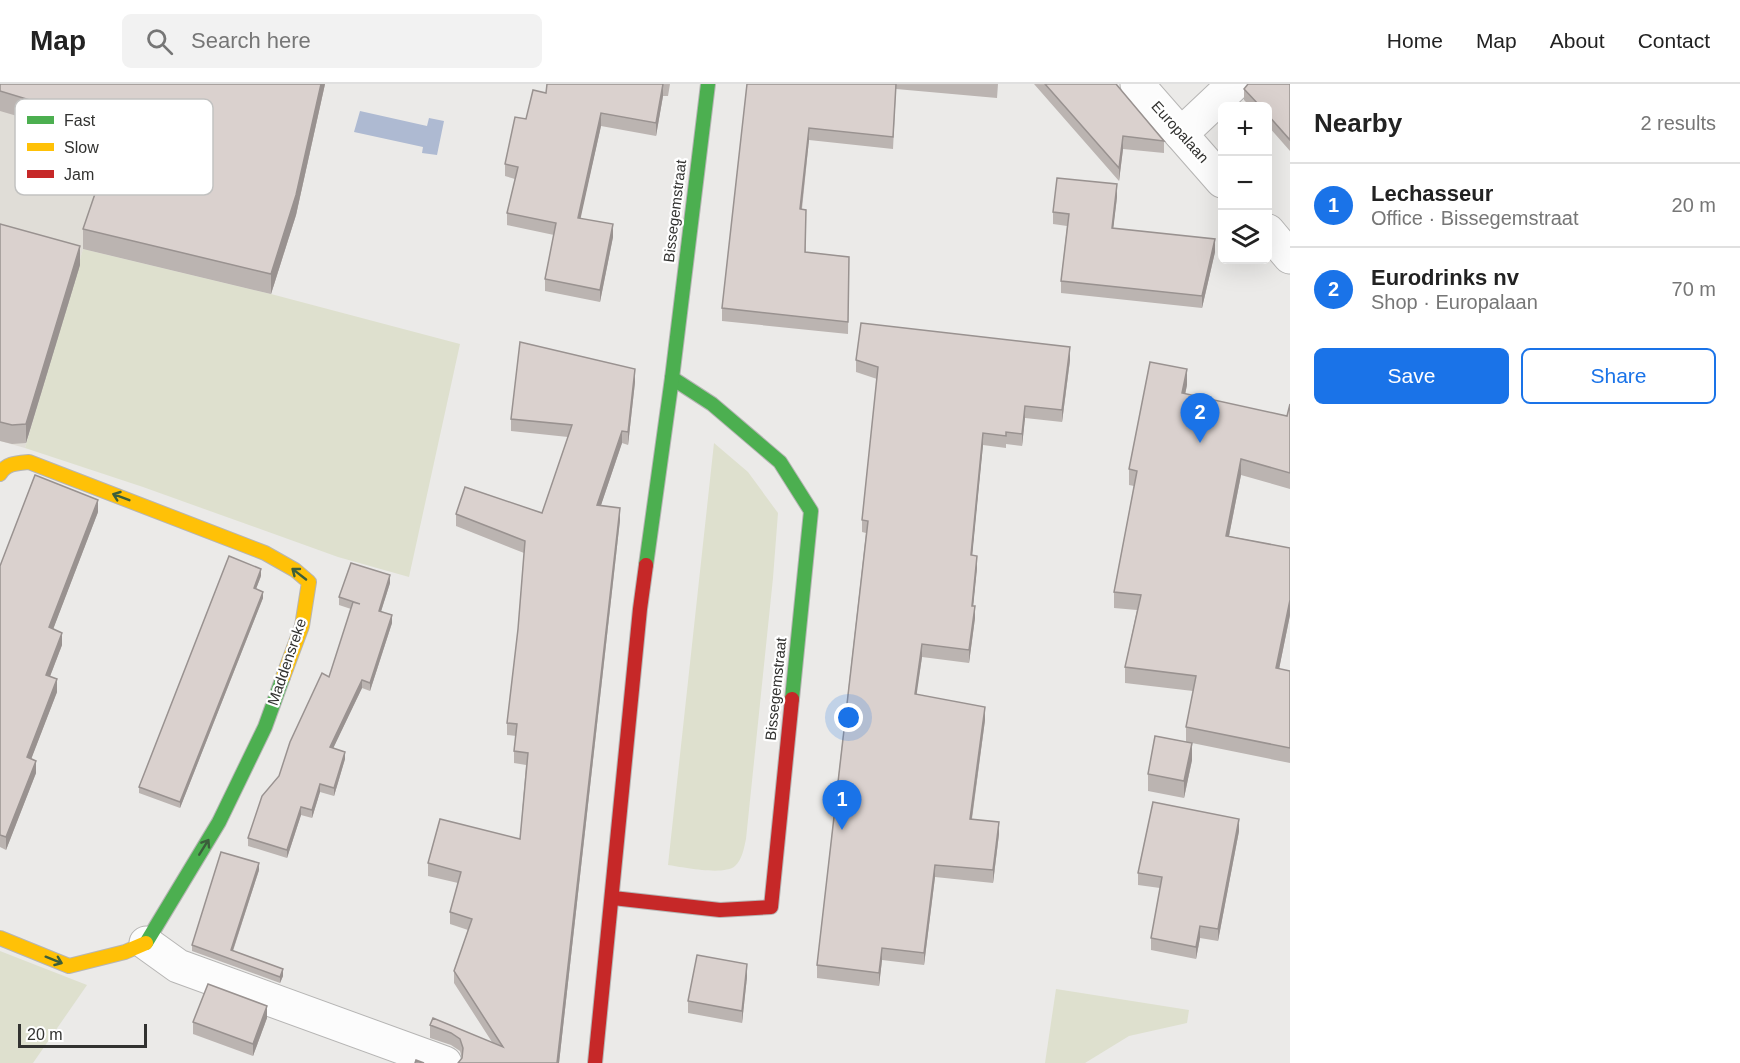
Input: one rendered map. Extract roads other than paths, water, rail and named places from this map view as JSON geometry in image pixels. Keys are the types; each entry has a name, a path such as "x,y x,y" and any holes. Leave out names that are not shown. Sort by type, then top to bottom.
{"street":[{"name":"Bissegemstraat","path":"595,1063 640,609 672,378 708,84"},
{"name":"Europalaan","path":"1137,84 1218,176"},
{"path":"1181,134 1234,84"},
{"path":"1272,236 1290,257"},
{"name":"Bissegemstraat","path":"613,898 720,910 771,907 811,511 780,462 712,405 672,378"},
{"name":"Maddensreke","path":"0,474 2,470 14,463 29,462 265,554 295,570 309,582 302,626 265,727 219,822 146,943"},
{"path":"0,938 69,966 125,952 146,943 178,966 445,1063"}],"water":[{"path":"360,111 427,126 429,118 444,121 437,155 422,153 423,147 354,132"}],"place":[{"name":"Eurodrinks nv","path":"1200,443"},
{"name":"Lechasseur","path":"842,830"}]}
